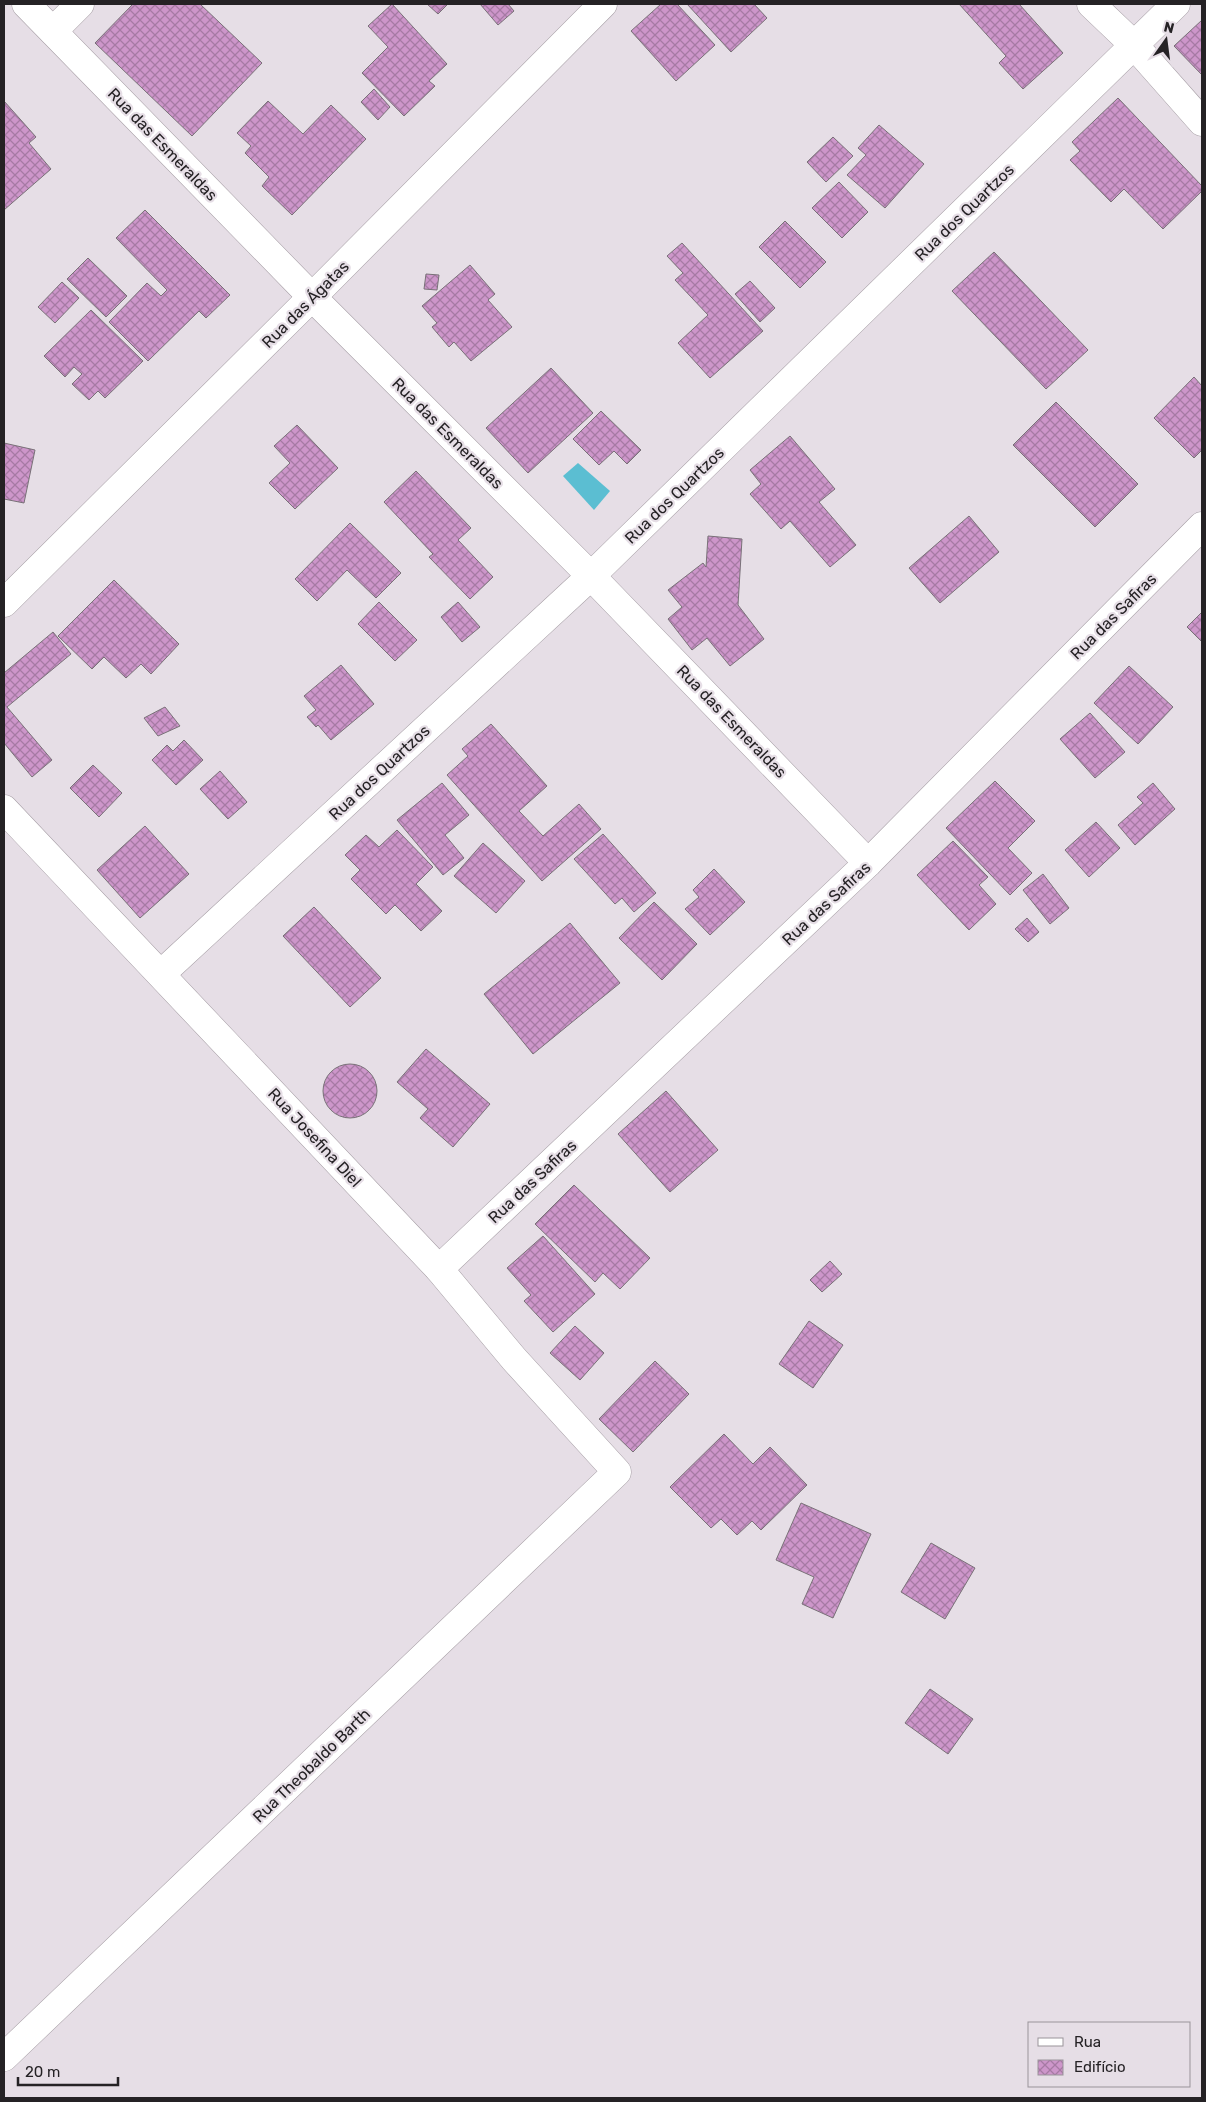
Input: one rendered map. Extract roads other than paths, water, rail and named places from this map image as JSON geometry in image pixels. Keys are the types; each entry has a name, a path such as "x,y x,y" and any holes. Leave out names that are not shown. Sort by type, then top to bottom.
{"street":[{"name":"Rua das Esmeraldas","path":"26,4 312,297 591,576 868,863"},
{"path":"53,31 80,4"},
{"name":"Rua das Ágatas","path":"4,603 603,4"},
{"path":"1092,4 1134,45 1202,122"},
{"name":"Rua dos Quartzos","path":"161,974 591,576 1176,4"},
{"name":"Rua das Safiras","path":"439,1268 868,863 1202,526"},
{"name":"Rua Josefina Diel","path":"4,809 439,1268 514,1359 618,1472"},
{"name":"Rua Theobaldo Barth","path":"4,2057 618,1472"}],"water":[{"path":"578,463 610,491 594,510 563,476"}]}
